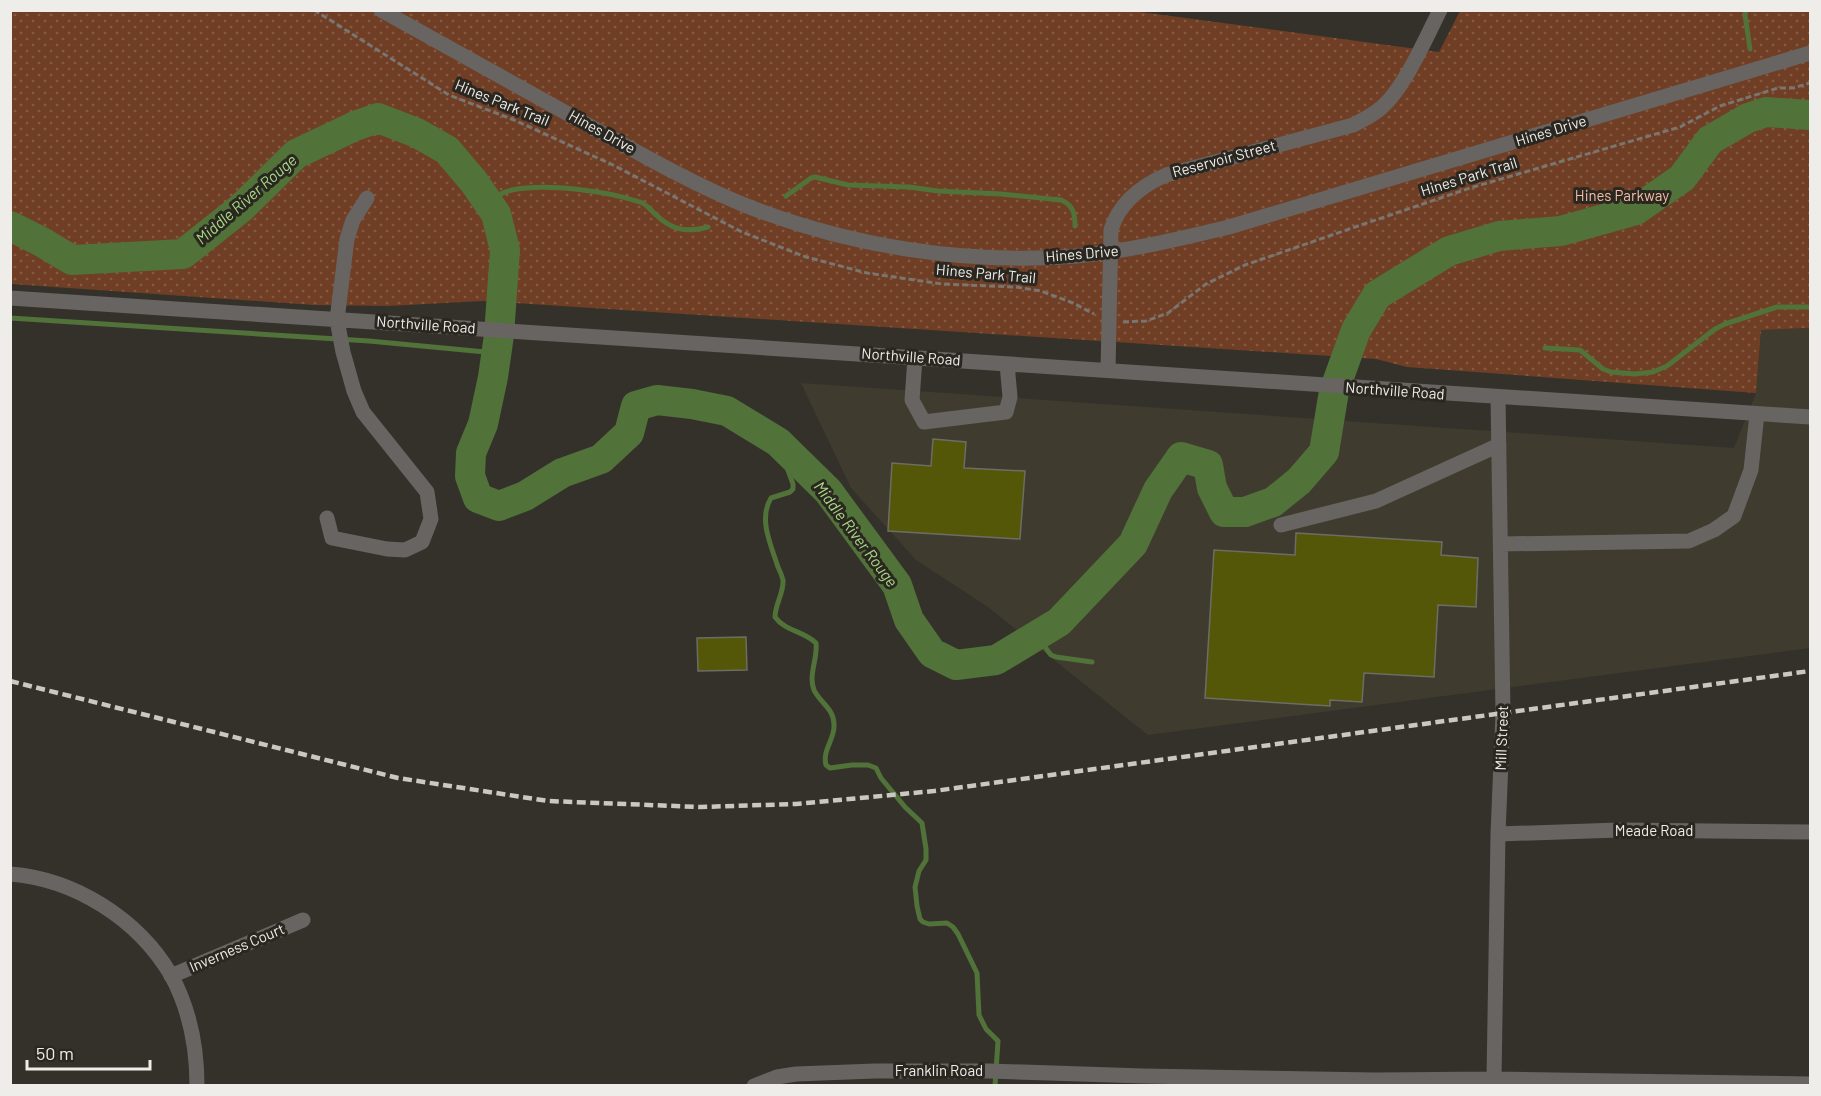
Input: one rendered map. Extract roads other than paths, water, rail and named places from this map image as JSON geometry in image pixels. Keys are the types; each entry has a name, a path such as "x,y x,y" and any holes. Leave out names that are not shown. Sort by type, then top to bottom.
{"street":[{"name":"Hines Drive","path":"381,10 687,179 743,204 801,224 912,250 1032,257 1111,252 1161,244 1229,227 1810,53"},
{"name":"Reservoir Street","path":"1108,370 1111,230 1118,212 1132,196 1166,174 1353,125 1369,117 1383,107 1399,87 1440,10"},
{"path":"327,518 332,538 387,549 405,550 422,542 431,519 427,492 363,412 354,391 343,352 337,320 347,239 353,220 367,198"},
{"name":"Northville Road","path":"10,298 1810,417"},
{"path":"915,358 912,400 924,422 1006,412 1010,397 1007,364"},
{"name":"Mill Street","path":"1494,1079 1498,834 1503,713 1498,397"},
{"path":"1500,544 1689,541 1714,530 1734,516 1751,470 1757,414"},
{"path":"1281,525 1376,501 1498,445"},
{"name":"Meade Road","path":"1498,834 1619,830 1810,832"},
{"path":"10,874 61,885 87,896 126,922 146,942 171,976 189,1022 194,1046 197,1086"},
{"name":"Inverness Court","path":"171,976 303,920"},
{"name":"Franklin Road","path":"754,1086 777,1077 796,1074 875,1071 1810,1084"}],"waterway":[{"path":"1746,10 1750,49"},
{"name":"Middle River Rouge","path":"10,226 72,260 183,254 241,208 296,154 355,126 378,118 417,133 447,150 474,182 496,214 505,250 499,335 493,377 483,424 471,453 470,476 478,498 499,506 525,496 562,473 601,459 629,433 636,406 657,400 727,411 778,442 828,491 897,585 909,620 932,653 956,665 996,660 1059,622 1133,544 1158,490 1181,457 1208,465 1212,488 1224,512 1245,512 1273,502 1299,481 1324,452 1334,391 1356,330 1377,295 1449,251 1499,236 1561,231 1636,210 1682,178 1710,140 1748,118 1766,112 1810,115"},
{"path":"786,196 815,177 848,185 909,187 1061,200 1073,210 1075,226"},
{"path":"486,200 509,191 526,188 576,189 611,194 640,202 660,219 679,229 692,230 708,227"},
{"path":"1545,348 1580,350 1603,369 1611,372 1635,374 1653,372 1667,366 1715,329 1725,324 1777,307 1810,307"},
{"path":"10,318 369,341 496,353"},
{"path":"782,446 793,489 771,498 766,515 769,541 783,580 775,617 779,622 816,643 812,684 817,695 832,714 834,725 826,754 826,765 830,768 852,765 868,765 876,768 881,778 905,807 922,823 926,860 919,871 915,887 920,919 929,924 947,923 953,927 977,973 979,1015 986,1029 998,1041 995,1086"},
{"path":"1036,635 1051,655 1092,662"}],"railway":[{"path":"10,681 398,778 548,801 700,807 796,804 934,791 1810,671"}],"park label":[{"name":"Hines Parkway","path":"1622,196"}]}
